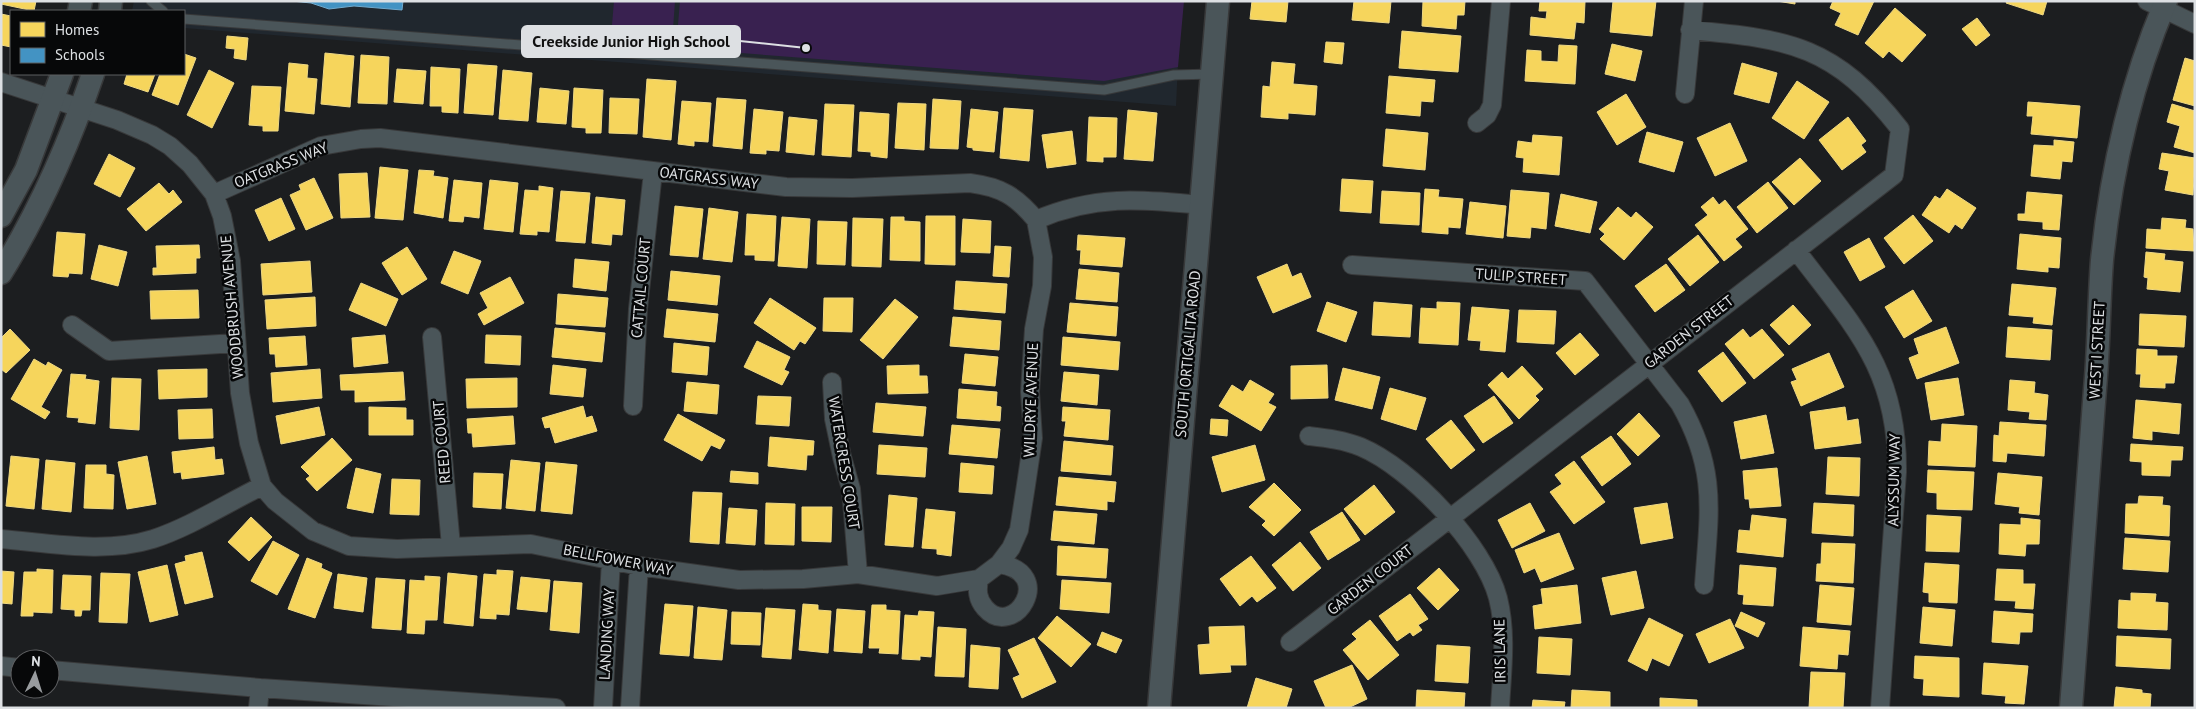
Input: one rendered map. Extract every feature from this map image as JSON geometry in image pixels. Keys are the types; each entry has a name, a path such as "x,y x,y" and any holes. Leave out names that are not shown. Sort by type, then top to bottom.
{"street":[{"name":"SOUTH ORTIGALITA ROAD","path":"1159,708 1218,1"},
{"path":"1477,123 1487,115 1492,105 1501,1"},
{"path":"1685,94 1694,1"},
{"path":"2159,4 2195,24"},
{"name":"WEST I STREET","path":"2071,708 2099,337 2102,261 2108,215 2127,121 2159,4"},
{"name":"GARDEN STREET","path":"1449,519 1894,175 1900,129 1861,85 1838,67 1815,53 1753,36 1690,30"},
{"path":"1,216 26,170 62,75"},
{"path":"1,273 45,196 81,108 92,75"},
{"name":"WOODBRUSH AVENUE","path":"1,82 133,126 170,146 190,164 214,194 222,216 231,261 240,393 248,443 262,486"},
{"name":"OATGRASS WAY","path":"214,194 320,146 360,138 380,138 518,153 654,172 786,187 852,188 970,184 988,186 1003,191 1022,203 1036,220"},
{"name":"CATTAIL COURT","path":"633,406 638,309 654,172"},
{"path":"1036,220 1061,209 1104,201 1146,199 1201,205"},
{"name":"WILDRYE AVENUE","path":"989,572 1010,548 1018,530 1033,438 1030,392 1034,329 1042,286 1043,257 1036,220"},
{"name":"ALYSSUM WAY","path":"1796,250 1863,339 1884,381 1894,417 1898,446 1897,472 1880,708"},
{"name":"TULIP STREET","path":"1352,265 1585,281 1680,404 1693,427 1702,450 1708,476 1710,503 1704,584"},
{"path":"72,325 109,351 236,343"},
{"name":"REED COURT","path":"432,337 451,546"},
{"name":"WATERCRESS COURT","path":"832,382 834,419 851,489 858,574"},
{"name":"IRIS LANE","path":"1309,436 1348,442 1391,463 1410,477 1469,541 1482,561 1498,600 1504,636 1500,708"},
{"path":"1,539 89,546 122,546 142,542 181,529 216,508 262,486"},
{"name":"BELLFOWER WAY","path":"262,486 275,501 313,531 350,546 397,550 451,546 531,544 639,566 739,580 804,579 858,574 937,586 989,572"},
{"name":"GARDEN COURT","path":"1290,642 1449,519"},
{"name":"LANDING WAY","path":"603,708 611,560"},
{"name":"LANDING WAY","path":"630,708 639,566"},
{"path":"60,671 260,688 556,708"},
{"path":"258,708 260,688"}],"lane":[{"path":"151,1 162,10"},
{"path":"185,19 1104,90 1174,76 1212,74"}],"shaded area":[{"path":"134,1 1181,1 1176,106 185,28 185,10 132,10"},
{"path":"614,1 675,1 673,29 612,25"},
{"path":"680,1 1184,1 1178,67 1104,81 676,48"}],"building: Homes":[{"path":"1,1 36,1 34,10 1,4"},
{"path":"1252,1 1288,1 1286,22 1250,19"},
{"path":"1354,1 1391,1 1389,23 1352,20"},
{"path":"1423,1 1465,1 1464,15 1457,15 1456,29 1422,26"},
{"path":"1540,1 1585,2 1584,23 1576,22 1574,39 1530,35 1531,17 1546,19 1547,11 1539,11"},
{"path":"1613,1 1656,1 1652,36 1610,32"},
{"path":"1777,1 1795,1 1795,4"},
{"path":"1833,1 1874,1 1858,35 1835,25 1841,13 1830,8"},
{"path":"2007,1 2047,1 2043,15 2006,3"},
{"path":"1895,8 1926,35 1902,62 1889,51 1883,58 1865,43"},
{"path":"1,14 10,16 10,47 1,45"},
{"path":"1977,18 1990,35 1976,46 1962,29"},
{"path":"1402,31 1461,36 1458,72 1399,68"},
{"path":"227,36 248,38 246,60 234,58 235,49 226,48"},
{"path":"1326,42 1344,43 1342,64 1324,62"},
{"path":"1612,44 1642,51 1635,81 1605,74"},
{"path":"1559,45 1577,46 1575,84 1525,81 1527,50 1541,51 1541,61 1558,62"},
{"path":"325,53 354,56 350,107 321,104"},
{"path":"185,54 196,58 178,105 152,95 160,75 185,75"},
{"path":"361,55 389,57 387,104 358,103"},
{"path":"2185,58 2195,61 2195,106 2173,100"},
{"path":"1272,62 1295,64 1293,84 1317,86 1315,115 1288,113 1288,119 1261,117 1263,86 1270,87"},
{"path":"289,63 308,65 307,78 317,79 314,114 285,111"},
{"path":"1742,63 1777,73 1769,103 1734,94"},
{"path":"468,64 497,66 493,115 464,113"},
{"path":"431,67 460,69 458,113 442,112 442,106 430,106"},
{"path":"397,69 426,71 423,104 394,102"},
{"path":"209,70 234,83 212,128 187,115"},
{"path":"503,70 532,73 528,121 499,119"},
{"path":"127,75 155,75 148,92 124,84"},
{"path":"1389,76 1435,80 1433,102 1421,101 1420,116 1386,113"},
{"path":"647,79 676,81 671,140 643,137"},
{"path":"1797,81 1829,102 1804,139 1772,118"},
{"path":"252,86 281,87 278,131 263,131 263,126 249,125"},
{"path":"540,88 569,91 566,124 537,122"},
{"path":"574,88 603,90 601,133 586,133 586,128 572,127"},
{"path":"1626,94 1646,127 1617,145 1597,112"},
{"path":"610,98 639,99 637,134 609,133"},
{"path":"717,98 746,100 742,149 713,146"},
{"path":"933,99 961,101 958,149 930,148"},
{"path":"682,101 711,103 708,142 694,141 694,146 678,144"},
{"path":"2028,102 2080,106 2077,138 2031,134 2033,116 2027,116"},
{"path":"898,103 926,104 924,150 895,148"},
{"path":"825,104 854,105 851,157 822,155"},
{"path":"2172,104 2195,111 2195,153 2174,147 2180,126 2167,122"},
{"path":"1004,108 1033,110 1029,161 1000,158"},
{"path":"754,109 783,112 779,151 766,150 766,154 750,153"},
{"path":"971,109 998,112 994,152 973,150 973,148 967,147"},
{"path":"1128,110 1157,113 1153,161 1124,159"},
{"path":"860,112 889,114 887,158 871,156 871,152 858,151"},
{"path":"789,117 817,120 814,155 786,152"},
{"path":"1089,117 1117,118 1116,157 1103,157 1103,162 1087,161"},
{"path":"1848,117 1866,141 1861,145 1866,152 1842,170 1819,140"},
{"path":"1730,123 1747,161 1715,176 1697,138"},
{"path":"1386,129 1428,133 1425,170 1383,166"},
{"path":"1072,131 1076,164 1047,168 1042,135"},
{"path":"1647,132 1683,142 1674,172 1639,162"},
{"path":"1533,135 1562,137 1559,175 1523,172 1524,158 1516,157 1518,141 1532,143"},
{"path":"2054,140 2074,142 2072,162 2062,161 2060,179 2031,176 2034,145 2054,146"},
{"path":"2162,153 2195,158 2193,195 2165,190 2169,171 2159,169"},
{"path":"109,154 135,168 120,197 94,184"},
{"path":"1800,158 1821,181 1794,205 1772,182"},
{"path":"380,167 408,170 403,220 375,218"},
{"path":"419,170 434,171 433,176 448,178 443,218 414,213"},
{"path":"367,173 370,217 341,218 339,174"},
{"path":"314,178 333,218 306,230 290,195 301,190 299,185"},
{"path":"1342,179 1373,181 1371,213 1340,211"},
{"path":"454,180 482,183 479,218 464,216 463,222 449,221"},
{"path":"490,180 518,183 513,232 484,229"},
{"path":"1768,182 1788,208 1757,233 1737,207"},
{"path":"159,183 169,194 173,190 182,202 146,231 127,209"},
{"path":"539,186 553,188 549,232 537,231 537,235 520,234 525,190 539,191"},
{"path":"1425,189 1439,190 1438,197 1463,199 1460,228 1448,227 1448,234 1422,232"},
{"path":"1947,189 1976,208 1962,229 1955,224 1949,233 1922,215 1935,196 1940,199"},
{"path":"1511,190 1549,193 1546,229 1531,227 1530,238 1507,236"},
{"path":"561,191 590,193 585,243 556,241"},
{"path":"1382,191 1420,193 1419,225 1380,223"},
{"path":"2027,192 2062,195 2059,230 2043,229 2043,222 2018,220 2018,214 2025,214"},
{"path":"1561,194 1597,202 1590,233 1555,226"},
{"path":"596,197 625,200 622,235 612,234 611,245 592,243"},
{"path":"1713,197 1719,205 1725,200 1748,229 1735,239 1742,247 1724,261 1695,225 1708,215 1701,207"},
{"path":"281,198 295,229 269,241 255,210"},
{"path":"1470,202 1506,206 1503,238 1466,234"},
{"path":"675,206 703,209 698,257 670,255"},
{"path":"1618,207 1631,218 1636,212 1653,227 1624,260 1600,239 1605,234 1599,229"},
{"path":"709,208 738,212 732,262 703,259"},
{"path":"747,214 776,216 774,261 755,260 755,255 745,255"},
{"path":"1913,215 1933,241 1904,264 1884,238"},
{"path":"926,216 955,216 955,265 925,264"},
{"path":"782,217 810,219 807,268 778,266"},
{"path":"891,217 904,217 904,221 920,222 920,261 890,260"},
{"path":"853,218 883,219 881,267 852,266"},
{"path":"2162,218 2186,220 2185,228 2193,229 2194,251 2146,248 2147,229 2161,230"},
{"path":"963,219 991,221 990,253 961,252"},
{"path":"818,221 847,222 845,265 817,264"},
{"path":"57,232 85,234 82,274 69,273 68,277 53,276"},
{"path":"2020,234 2061,238 2059,268 2048,267 2048,272 2017,269"},
{"path":"1078,235 1125,238 1122,267 1080,264 1081,250 1077,250"},
{"path":"1698,235 1719,262 1690,286 1668,259"},
{"path":"1869,238 1885,267 1860,281 1844,252"},
{"path":"99,245 127,252 118,286 91,279"},
{"path":"199,245 200,258 196,258 196,273 153,275 153,268 157,268 156,246"},
{"path":"995,246 1011,247 1009,277 993,276"},
{"path":"407,247 427,279 402,295 382,263"},
{"path":"454,251 481,261 468,294 441,283"},
{"path":"2146,252 2165,254 2164,260 2183,262 2180,292 2147,289 2148,278 2144,277"},
{"path":"575,259 609,262 606,291 573,287"},
{"path":"310,261 312,292 263,295 261,264"},
{"path":"1287,264 1292,277 1301,273 1311,297 1273,313 1257,277"},
{"path":"1666,264 1685,290 1655,312 1635,286"},
{"path":"1079,269 1119,273 1117,302 1076,299"},
{"path":"671,271 720,276 717,305 668,300"},
{"path":"510,277 524,303 484,325 478,314 488,308 480,293"},
{"path":"956,281 1007,284 1005,313 954,309"},
{"path":"361,283 398,299 386,326 349,310"},
{"path":"2012,284 2056,288 2052,325 2033,323 2034,317 2009,315"},
{"path":"198,290 199,318 151,319 150,291"},
{"path":"1913,290 1932,321 1904,338 1885,307"},
{"path":"558,294 608,298 605,327 556,324"},
{"path":"315,297 316,326 267,329 265,300"},
{"path":"770,298 816,328 805,344 800,341 794,350 754,323"},
{"path":"824,298 853,298 852,332 823,331"},
{"path":"895,299 918,317 883,359 860,340"},
{"path":"1327,302 1357,312 1346,342 1317,331"},
{"path":"1374,302 1412,305 1410,337 1372,335"},
{"path":"1437,302 1460,303 1458,345 1419,343 1421,308 1437,309"},
{"path":"1070,303 1118,307 1116,336 1067,332"},
{"path":"1793,305 1811,325 1789,345 1770,325"},
{"path":"1472,307 1509,310 1505,352 1480,350 1481,341 1468,340"},
{"path":"667,309 718,314 715,342 664,337"},
{"path":"1519,310 1556,311 1554,344 1517,342"},
{"path":"2140,314 2186,316 2184,347 2139,345"},
{"path":"953,317 1001,321 999,350 950,346"},
{"path":"1946,327 1959,363 1917,379 1909,358 1919,354 1914,339"},
{"path":"2008,327 2052,330 2050,360 2006,357"},
{"path":"555,328 605,333 602,362 552,357"},
{"path":"10,329 30,350 6,373 1,369 1,338"},
{"path":"1743,329 1750,338 1762,329 1784,355 1754,379 1725,344"},
{"path":"1580,333 1599,355 1575,375 1556,353"},
{"path":"385,335 388,363 354,367 352,338"},
{"path":"486,335 521,336 520,365 485,363"},
{"path":"305,336 307,365 276,367 275,354 270,354 269,338"},
{"path":"1063,337 1120,342 1118,370 1061,365"},
{"path":"757,341 790,357 784,370 789,372 782,385 744,367"},
{"path":"674,343 709,347 707,375 672,372"},
{"path":"2137,349 2157,350 2157,356 2177,356 2174,383 2165,383 2165,388 2140,387 2141,374 2136,374"},
{"path":"1723,352 1746,383 1722,402 1698,371"},
{"path":"1829,353 1844,387 1801,406 1791,382 1797,380 1792,369"},
{"path":"965,354 998,357 995,386 962,383"},
{"path":"34,359 46,366 48,362 62,370 41,407 50,412 45,419 11,399"},
{"path":"553,365 586,369 583,397 550,394"},
{"path":"919,365 919,376 927,376 928,393 888,394 887,366"},
{"path":"1327,365 1328,398 1291,399 1291,366"},
{"path":"1522,366 1543,389 1535,396 1539,400 1519,419 1488,385 1502,372 1508,379"},
{"path":"1343,368 1380,377 1372,409 1335,400"},
{"path":"207,369 207,397 159,399 158,370"},
{"path":"320,369 322,398 273,402 271,373"},
{"path":"403,372 405,400 355,402 355,390 341,390 340,375"},
{"path":"1064,372 1099,375 1097,405 1061,401"},
{"path":"71,374 86,375 85,379 99,381 95,424 78,422 79,418 67,417"},
{"path":"112,378 141,379 139,430 110,428"},
{"path":"517,378 517,407 467,408 466,379"},
{"path":"1958,378 1964,415 1931,420 1925,383"},
{"path":"1250,380 1274,394 1268,403 1276,407 1261,431 1219,406 1232,385 1243,392"},
{"path":"2010,380 2035,382 2034,393 2048,395 2046,420 2029,419 2030,412 2008,410"},
{"path":"687,382 719,385 717,414 684,411"},
{"path":"1390,388 1426,398 1416,430 1381,419"},
{"path":"959,389 997,392 996,406 1001,407 1000,421 957,418"},
{"path":"758,396 791,397 789,426 756,424"},
{"path":"1494,396 1513,423 1483,443 1464,416"},
{"path":"2136,400 2181,404 2179,434 2152,431 2152,440 2133,438"},
{"path":"876,403 926,407 923,436 873,432"},
{"path":"583,406 586,418 592,416 597,431 555,443 550,427 545,428 542,418"},
{"path":"319,407 325,435 281,444 276,416"},
{"path":"369,407 406,408 406,420 413,420 413,435 369,435"},
{"path":"1063,407 1110,410 1108,440 1064,436 1066,421 1062,421"},
{"path":"1845,407 1847,421 1858,419 1861,443 1815,449 1810,412"},
{"path":"212,409 213,438 179,439 178,410"},
{"path":"1639,413 1660,436 1638,456 1617,434"},
{"path":"678,414 725,440 720,449 711,445 702,461 664,440"},
{"path":"1766,415 1774,453 1741,459 1734,422"},
{"path":"513,416 515,444 473,447 472,433 468,433 467,419"},
{"path":"1211,419 1228,420 1227,436 1210,434"},
{"path":"1451,420 1475,450 1451,469 1426,439"},
{"path":"2000,422 2046,425 2044,456 2007,453 2006,462 1993,461 1994,435 1999,436"},
{"path":"1942,424 1977,426 1975,467 1928,465 1929,441 1941,442"},
{"path":"952,425 1000,429 997,458 949,454"},
{"path":"1611,436 1631,464 1602,486 1581,457"},
{"path":"770,437 814,441 813,455 807,455 806,470 768,466"},
{"path":"332,438 352,460 317,491 306,479 310,476 301,467"},
{"path":"1064,441 1113,446 1111,475 1061,471"},
{"path":"2131,444 2183,447 2182,460 2171,460 2170,476 2142,475 2142,462 2130,461"},
{"path":"879,445 927,448 925,477 877,474"},
{"path":"1255,445 1265,480 1222,492 1212,457"},
{"path":"214,447 215,460 222,459 224,474 182,479 181,472 174,473 172,452"},
{"path":"11,456 39,459 34,509 6,506"},
{"path":"147,456 156,504 127,509 118,462"},
{"path":"1828,457 1860,458 1859,496 1826,494"},
{"path":"46,460 75,463 71,512 42,509"},
{"path":"511,460 540,463 535,511 506,508"},
{"path":"1574,461 1605,502 1574,524 1550,492 1562,484 1555,475"},
{"path":"546,462 577,465 572,514 541,511"},
{"path":"961,463 994,466 992,494 959,492"},
{"path":"86,465 106,465 106,474 114,475 113,509 84,508"},
{"path":"356,468 381,474 373,513 347,508"},
{"path":"1777,468 1781,506 1750,508 1749,499 1745,499 1743,471"},
{"path":"1928,470 1974,472 1972,510 1937,509 1937,493 1927,492"},
{"path":"731,471 758,473 758,484 730,482"},
{"path":"474,473 503,474 501,509 473,507"},
{"path":"1998,473 2042,477 2039,515 2019,513 2020,507 1995,504"},
{"path":"1059,477 1116,482 1114,502 1107,501 1107,510 1056,505"},
{"path":"392,479 420,480 419,515 390,514"},
{"path":"1274,483 1301,510 1274,536 1262,525 1266,521 1249,507"},
{"path":"1374,485 1395,512 1365,535 1344,509"},
{"path":"693,492 722,493 719,544 690,542"},
{"path":"889,495 917,498 913,547 885,545"},
{"path":"2139,496 2163,497 2162,505 2170,506 2169,536 2125,533 2126,504 2138,504"},
{"path":"766,503 795,504 794,545 765,544"},
{"path":"1530,503 1545,531 1512,548 1498,520"},
{"path":"1667,503 1673,538 1641,544 1634,508"},
{"path":"1814,503 1854,505 1853,536 1812,533"},
{"path":"802,507 832,507 831,542 802,541"},
{"path":"729,508 757,510 755,545 726,543"},
{"path":"926,509 955,512 951,556 937,554 937,549 922,548"},
{"path":"1054,511 1097,514 1094,544 1051,540"},
{"path":"1342,512 1360,540 1328,560 1310,532"},
{"path":"1752,515 1786,519 1783,557 1737,552 1739,530 1750,531"},
{"path":"1927,515 1961,517 1959,552 1926,551"},
{"path":"251,517 272,537 249,561 228,542"},
{"path":"2021,518 2040,520 2039,544 2026,544 2025,556 1999,554 2000,524 2021,525"},
{"path":"1559,533 1574,569 1541,582 1535,568 1524,573 1515,550"},
{"path":"2125,538 2170,541 2168,572 2123,569"},
{"path":"273,541 299,555 277,595 251,581"},
{"path":"1300,542 1321,568 1293,591 1272,565"},
{"path":"1822,543 1855,544 1853,583 1816,581 1817,564 1821,564"},
{"path":"1058,546 1108,549 1106,578 1057,575"},
{"path":"202,552 213,597 185,604 175,564 186,561 185,556"},
{"path":"1251,556 1276,588 1257,602 1252,596 1240,606 1220,579"},
{"path":"307,558 322,564 321,568 332,573 315,618 288,609"},
{"path":"1925,563 1959,565 1957,603 1929,602 1929,593 1923,592"},
{"path":"167,565 178,615 150,622 138,572"},
{"path":"1740,565 1776,568 1773,606 1743,604 1744,595 1738,594"},
{"path":"1439,568 1459,590 1438,610 1417,588"},
{"path":"37,569 53,570 52,613 33,612 33,616 21,616 24,572 37,572"},
{"path":"1997,569 2023,570 2023,584 2035,584 2033,609 2015,608 2016,601 1995,600"},
{"path":"497,570 513,571 509,615 496,614 496,619 480,618 484,574 497,575"},
{"path":"1,571 14,572 12,604 1,603"},
{"path":"1636,571 1644,608 1611,615 1602,578"},
{"path":"101,573 130,574 127,623 99,622"},
{"path":"448,573 477,576 473,626 444,623"},
{"path":"338,574 367,578 363,612 334,608"},
{"path":"63,575 91,576 90,610 82,610 81,616 75,616 75,610 61,609"},
{"path":"425,576 440,577 437,620 425,620 424,634 407,633 410,580 425,581"},
{"path":"521,577 550,580 547,612 517,609"},
{"path":"376,578 405,580 401,630 372,628"},
{"path":"1062,580 1111,583 1109,613 1060,609"},
{"path":"554,581 582,583 579,633 550,630"},
{"path":"1577,585 1581,623 1535,629 1533,606 1543,604 1541,589"},
{"path":"1820,585 1854,588 1851,625 1817,622"},
{"path":"2131,593 2156,594 2155,602 2168,603 2167,630 2118,628 2119,600 2131,601"},
{"path":"1410,594 1428,619 1418,625 1422,630 1413,636 1410,632 1397,641 1379,616"},
{"path":"665,604 693,606 689,656 660,654"},
{"path":"803,604 818,605 818,610 831,611 828,653 799,650"},
{"path":"872,605 886,605 886,610 900,611 898,654 879,653 880,648 869,648"},
{"path":"698,607 727,610 722,660 694,658"},
{"path":"1923,607 1955,610 1952,646 1920,643"},
{"path":"766,608 795,610 791,659 762,657"},
{"path":"837,609 865,611 862,653 834,651"},
{"path":"919,611 934,612 931,657 920,656 920,660 902,659 905,615 918,616"},
{"path":"1994,611 2033,614 2032,632 2020,632 2019,644 1992,642"},
{"path":"732,612 761,613 760,645 731,644"},
{"path":"1741,612 1765,623 1758,637 1735,626"},
{"path":"1057,616 1091,644 1071,667 1038,638"},
{"path":"1649,618 1683,635 1669,666 1652,658 1647,671 1628,661"},
{"path":"1730,619 1744,648 1709,663 1696,634"},
{"path":"1370,620 1399,655 1368,680 1343,650 1357,639 1352,634"},
{"path":"1244,626 1246,665 1230,665 1231,672 1200,674 1198,645 1210,644 1209,627"},
{"path":"938,627 966,629 964,677 935,676"},
{"path":"1803,627 1850,631 1848,655 1838,654 1837,669 1800,666"},
{"path":"1102,632 1122,640 1116,653 1097,645"},
{"path":"2117,636 2171,639 2170,669 2116,666"},
{"path":"1539,637 1572,639 1570,675 1537,673"},
{"path":"1034,638 1056,682 1022,698 1013,678 1020,675 1008,650"},
{"path":"971,645 1000,648 998,689 969,687"},
{"path":"1437,645 1470,647 1468,683 1435,681"},
{"path":"1915,656 1959,658 1959,697 1923,695 1924,679 1914,678"},
{"path":"1984,663 2028,666 2024,704 2005,703 2006,696 1982,694"},
{"path":"1352,665 1367,699 1348,708 1326,708 1314,681"},
{"path":"1811,672 1845,673 1843,708 1809,708"},
{"path":"1256,678 1292,689 1286,708 1247,708"},
{"path":"2116,687 2142,690 2142,693 2151,694 2150,708 2114,708"},
{"path":"1417,690 1465,693 1464,708 1416,708"},
{"path":"1572,690 1610,692 1610,708 1571,708"},
{"path":"1660,698 1697,700 1697,708 1660,708"},
{"path":"1533,700 1565,702 1564,708 1532,708"}],"building: Schools":[{"path":"292,1 403,1 402,10 354,6 329,9 311,3"}],"place":[{"name":"Creekside Junior High School","path":"806,48"}]}
